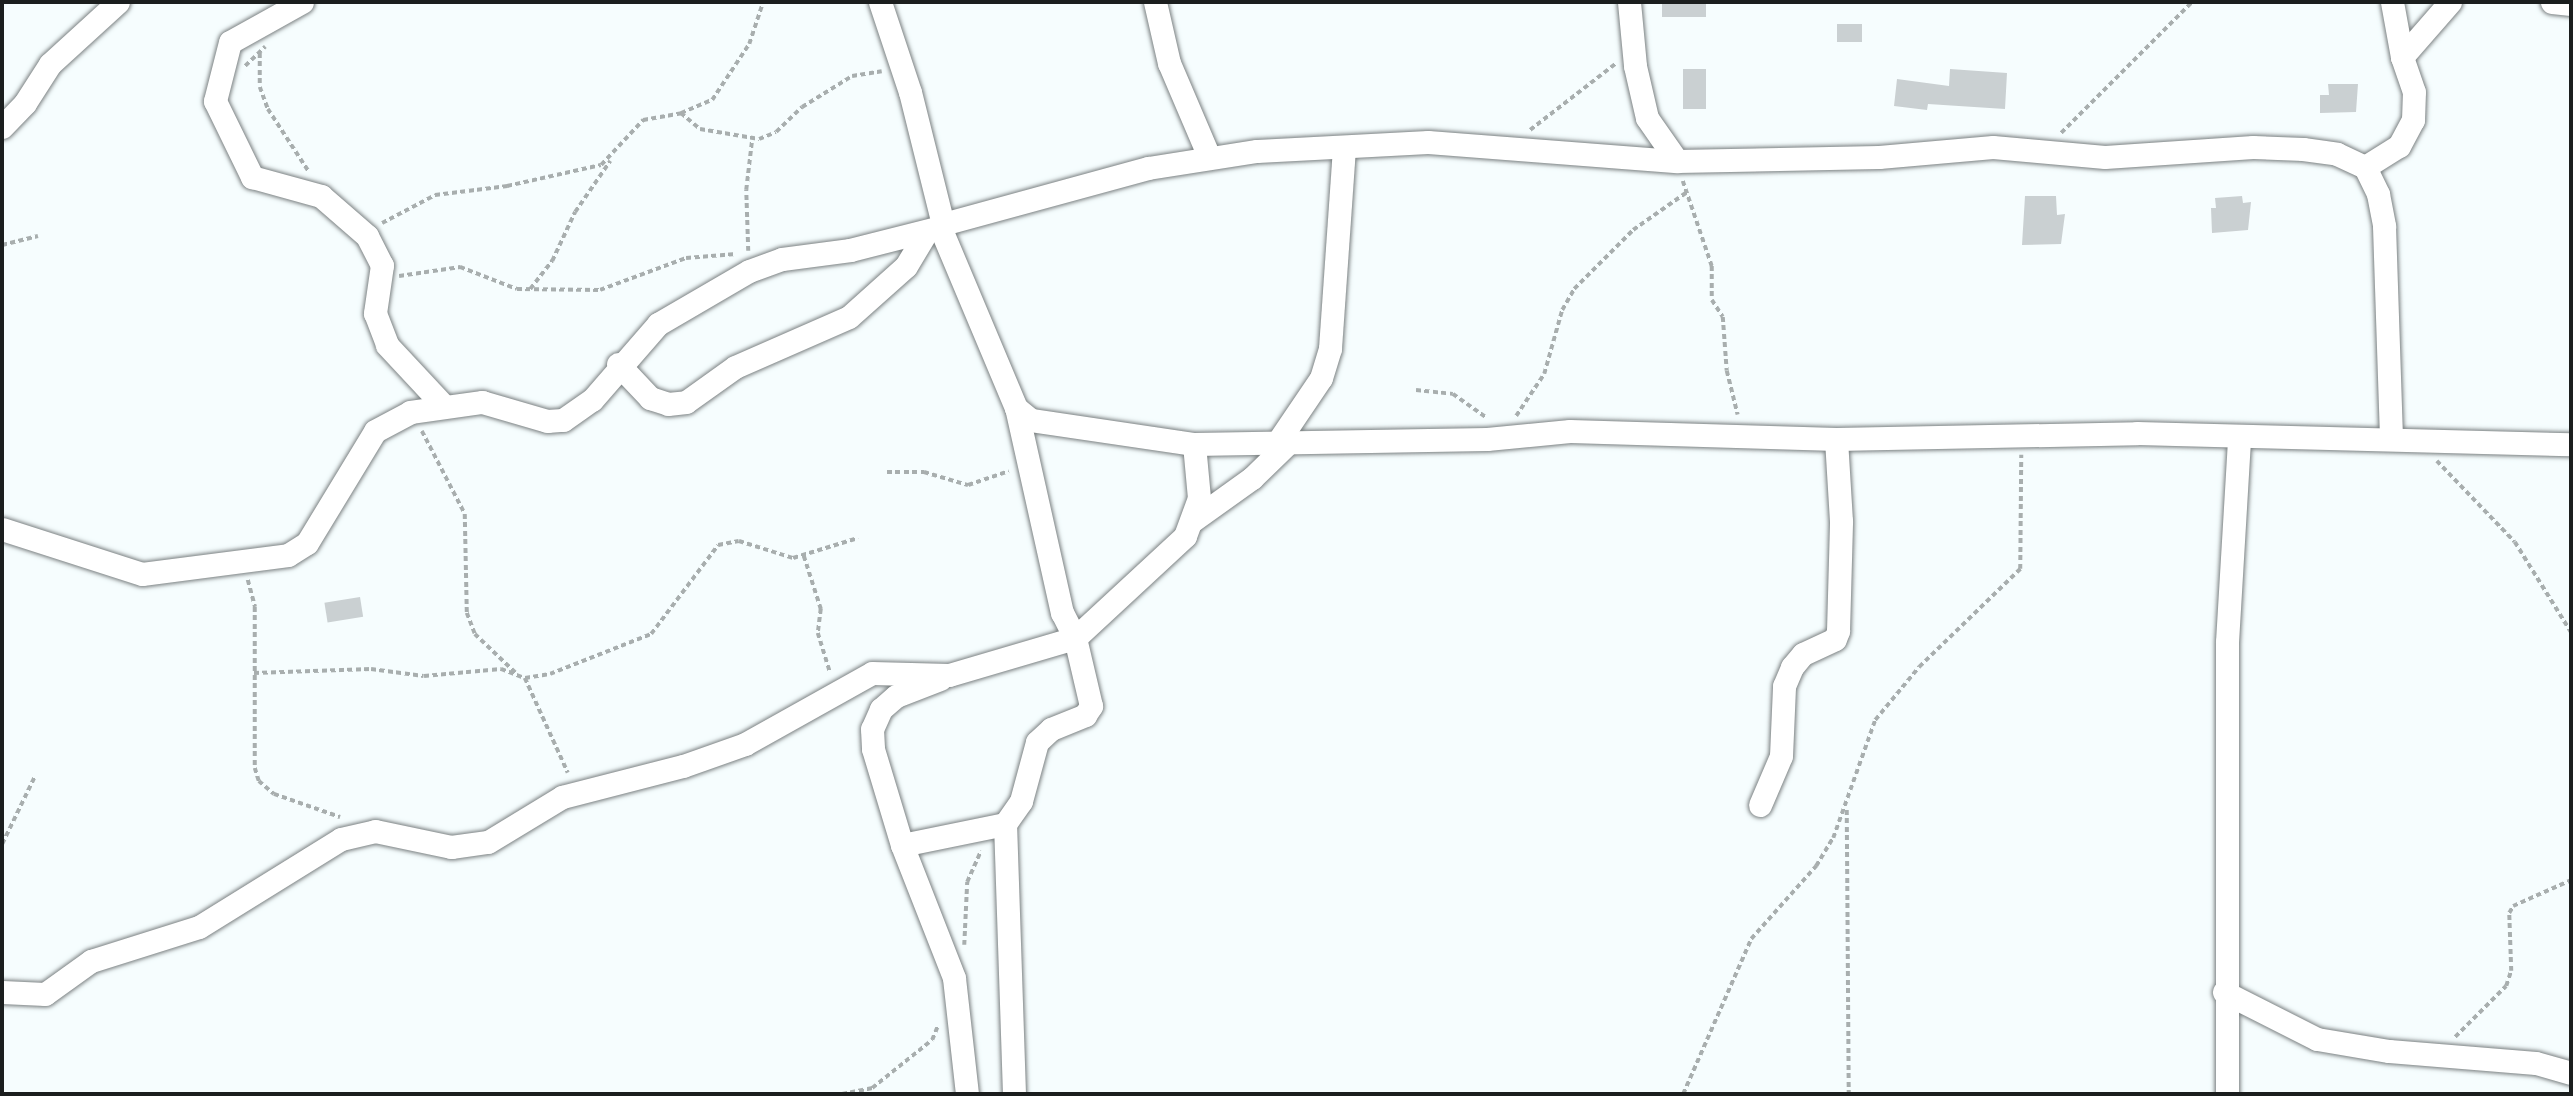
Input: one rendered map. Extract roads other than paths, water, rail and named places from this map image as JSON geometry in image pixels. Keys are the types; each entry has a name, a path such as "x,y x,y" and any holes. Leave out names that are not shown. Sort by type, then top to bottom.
{"street":[{"path":"2,127 25,103 50,64 118,2"},
{"path":"302,2 230,42 215,101 252,177 321,196 368,236 383,274 374,313 387,345 443,405"},
{"path":"880,2 902,68 937,228 1016,408 1030,454 1062,613 1075,638 1090,708 1051,729 1037,742 1021,801 1000,826 902,845"},
{"path":"1155,2 1169,63 1209,157"},
{"path":"1629,2 1633,51 1647,118 1677,160"},
{"path":"2365,167 2399,146 2413,120 2414,92 2402,57 2392,2"},
{"path":"2402,57 2450,2"},
{"path":"2552,2 2571,5"},
{"path":"2,529 142,574 288,555 307,542 359,452 375,431 410,412 443,405 482,402 557,422 592,400 618,364 657,324 749,271 805,253 850,250 937,228 1147,168 1209,157 1428,142 1677,160 1879,157 1993,147 2141,157 2253,147 2303,149 2337,154 2365,167 2378,194 2384,226 2391,438"},
{"path":"1192,521 1252,478 1282,443 1321,378 1330,348 1344,147"},
{"path":"618,364 650,398 668,404 686,402 735,367 849,317 906,266 937,228"},
{"path":"1016,408 1031,420 1194,444 1570,431 1743,434 1836,439 2020,434 2391,438 2571,444"},
{"path":"2227,1094 2224,992 2229,553 2239,438"},
{"path":"1760,805 1781,756 1784,686 1792,667 1803,654 1835,639 1838,631 1841,569 1836,439"},
{"path":"967,1094 954,978 902,845 873,749 872,729 881,709 896,696 949,675 1075,638 1185,536 1199,498 1194,444"},
{"path":"2,992 45,994 90,961 199,927 341,839 375,831 467,848 488,842 538,807 581,790 683,766 745,744 878,671 949,675"},
{"path":"1000,826 1014,1094"},
{"path":"2224,992 2317,1039 2536,1063 2571,1073"}]}
